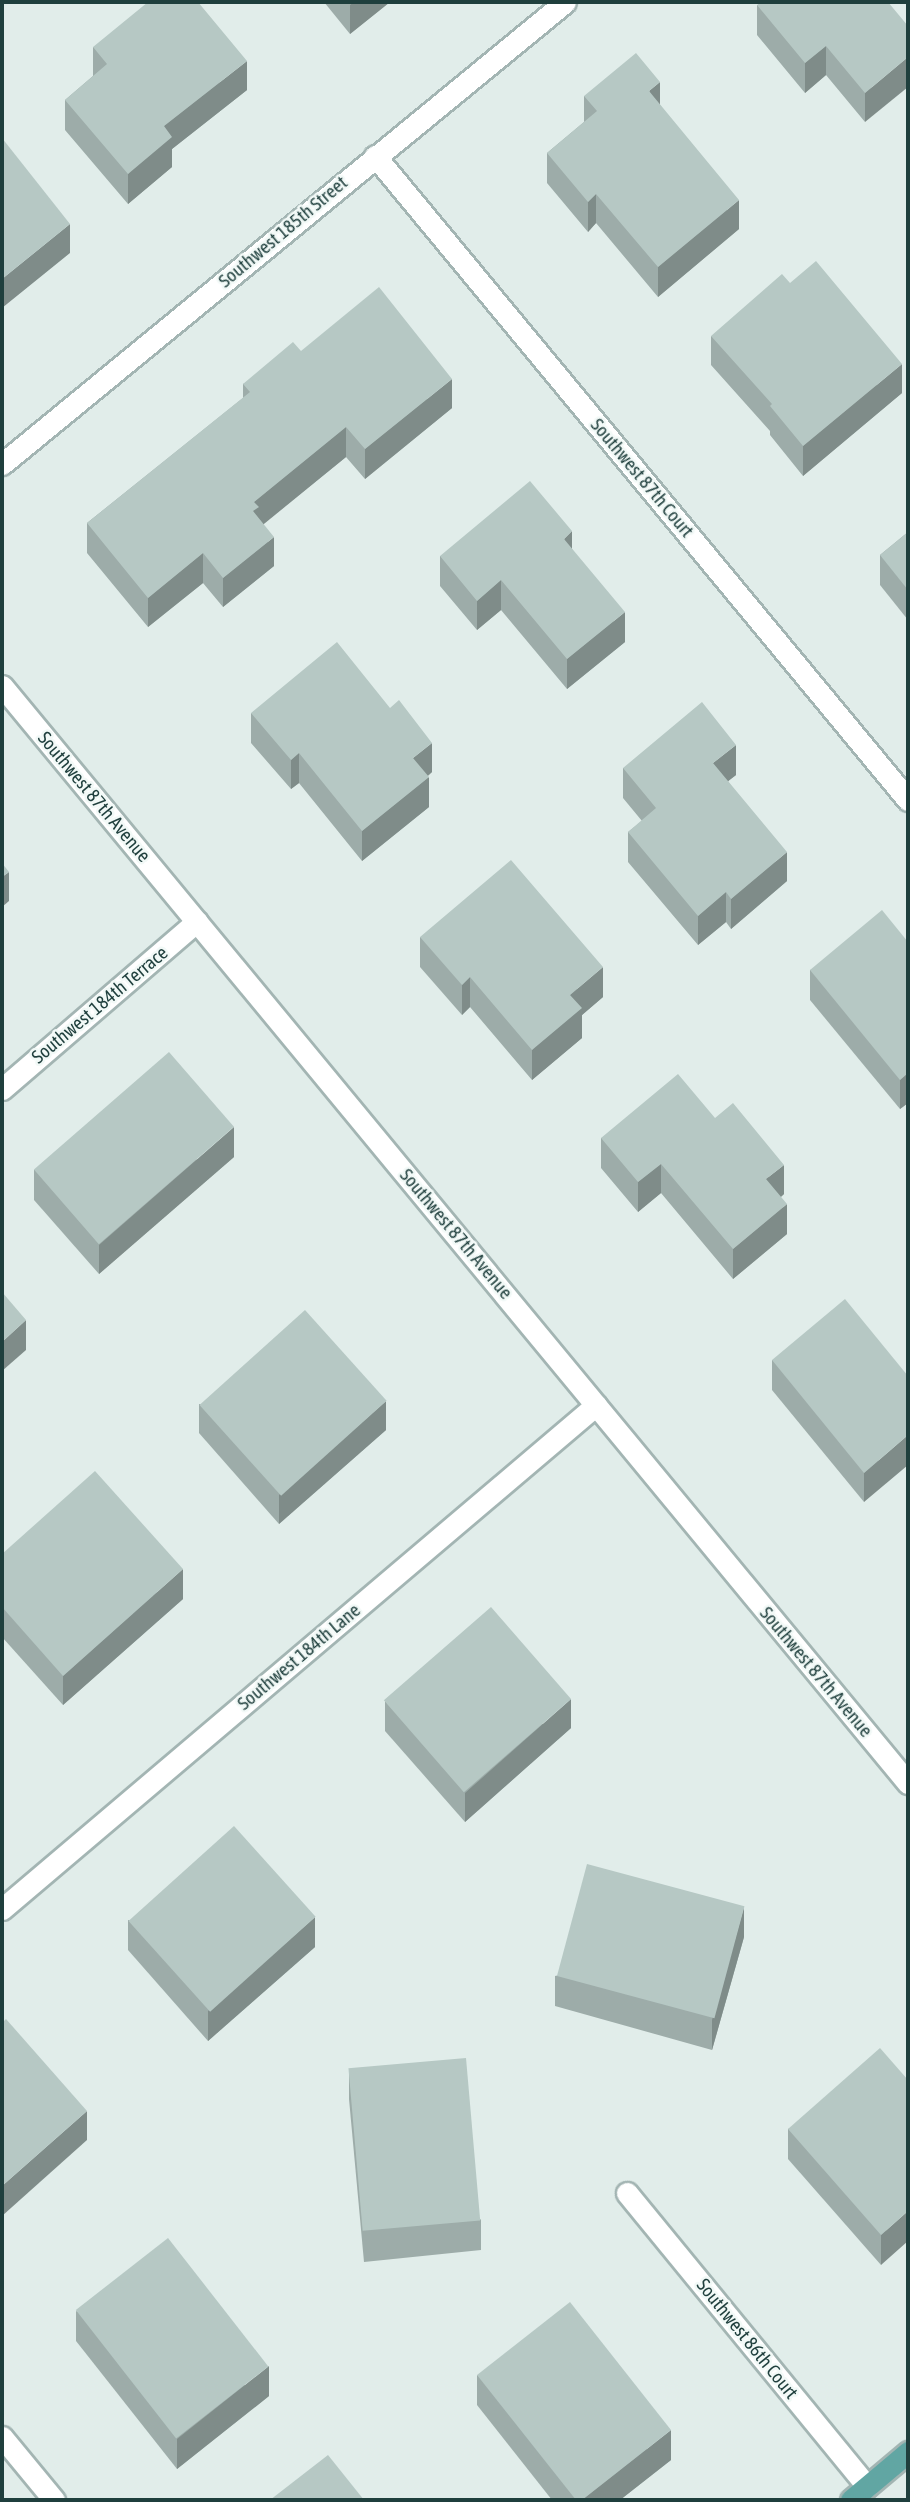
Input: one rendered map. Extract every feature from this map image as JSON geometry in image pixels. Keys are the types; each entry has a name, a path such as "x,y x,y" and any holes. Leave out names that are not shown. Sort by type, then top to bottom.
{"main road":[{"path":"850,2500 908,2452"}],"street":[{"name":"Southwest 185th Street","path":"2,464 565,2"},
{"name":"Southwest 87th Court","path":"375,156 908,800"},
{"name":"Southwest 87th Avenue","path":"2,686 908,1783"},
{"name":"Southwest 184th Terrace","path":"2,1088 197,921"},
{"name":"Southwest 184th Lane","path":"2,1909 596,1405"},
{"name":"Southwest 86th Court","path":"627,2193 867,2486"},
{"path":"2,2437 54,2500"}],"building":[{"path":"148,2 198,2 247,61 164,126 172,137 128,174 65,100 107,64 93,47"},
{"path":"761,2 888,2 908,26 908,57 865,93 826,46 805,63 757,5"},
{"path":"636,53 660,82 649,91 739,200 658,267 596,194 588,202 547,153 597,111 584,96"},
{"path":"2,138 70,224 2,279"},
{"path":"816,261 902,364 803,446 770,406 772,404 711,336 782,274 790,283"},
{"path":"379,287 452,379 365,449 346,427 254,502 259,507 253,511 274,537 223,578 203,553 148,598 87,523 250,392 243,384 293,342 301,351"},
{"path":"530,481 572,531 564,539 625,612 567,659 501,580 477,601 440,556"},
{"path":"908,532 908,590 880,555"},
{"path":"337,642 390,708 399,700 432,743 413,758 429,777 362,831 299,753 291,760 251,713"},
{"path":"702,702 736,745 713,763 787,852 731,899 726,892 698,916 628,832 656,808 623,768"},
{"path":"511,860 603,967 570,995 582,1008 532,1050 470,977 462,985 420,937"},
{"path":"2,863 9,872 2,877"},
{"path":"882,910 908,942 908,1073 900,1080 810,970"},
{"path":"169,1052 234,1127 99,1244 34,1169"},
{"path":"678,1074 715,1118 733,1103 784,1165 766,1179 787,1204 733,1249 661,1164 638,1182 601,1138"},
{"path":"2,1292 26,1320 2,1342"},
{"path":"845,1299 908,1376 908,1435 864,1473 772,1360"},
{"path":"305,1310 387,1401 281,1496 199,1405"},
{"path":"95,1471 183,1569 63,1676 2,1607 2,1554"},
{"path":"491,1607 571,1699 464,1792 384,1700"},
{"path":"234,1826 316,1917 210,2012 128,1921"},
{"path":"587,1864 744,1906 714,2018 557,1976"},
{"path":"6,2019 87,2111 2,2186 2,2023"},
{"path":"880,2048 908,2080 908,2211 881,2235 788,2129"},
{"path":"466,2058 480,2220 363,2231 348,2068"},
{"path":"168,2238 268,2366 176,2438 76,2310"},
{"path":"570,2302 671,2430 582,2500 576,2500 477,2375"},
{"path":"328,2455 364,2500 270,2500"}]}
